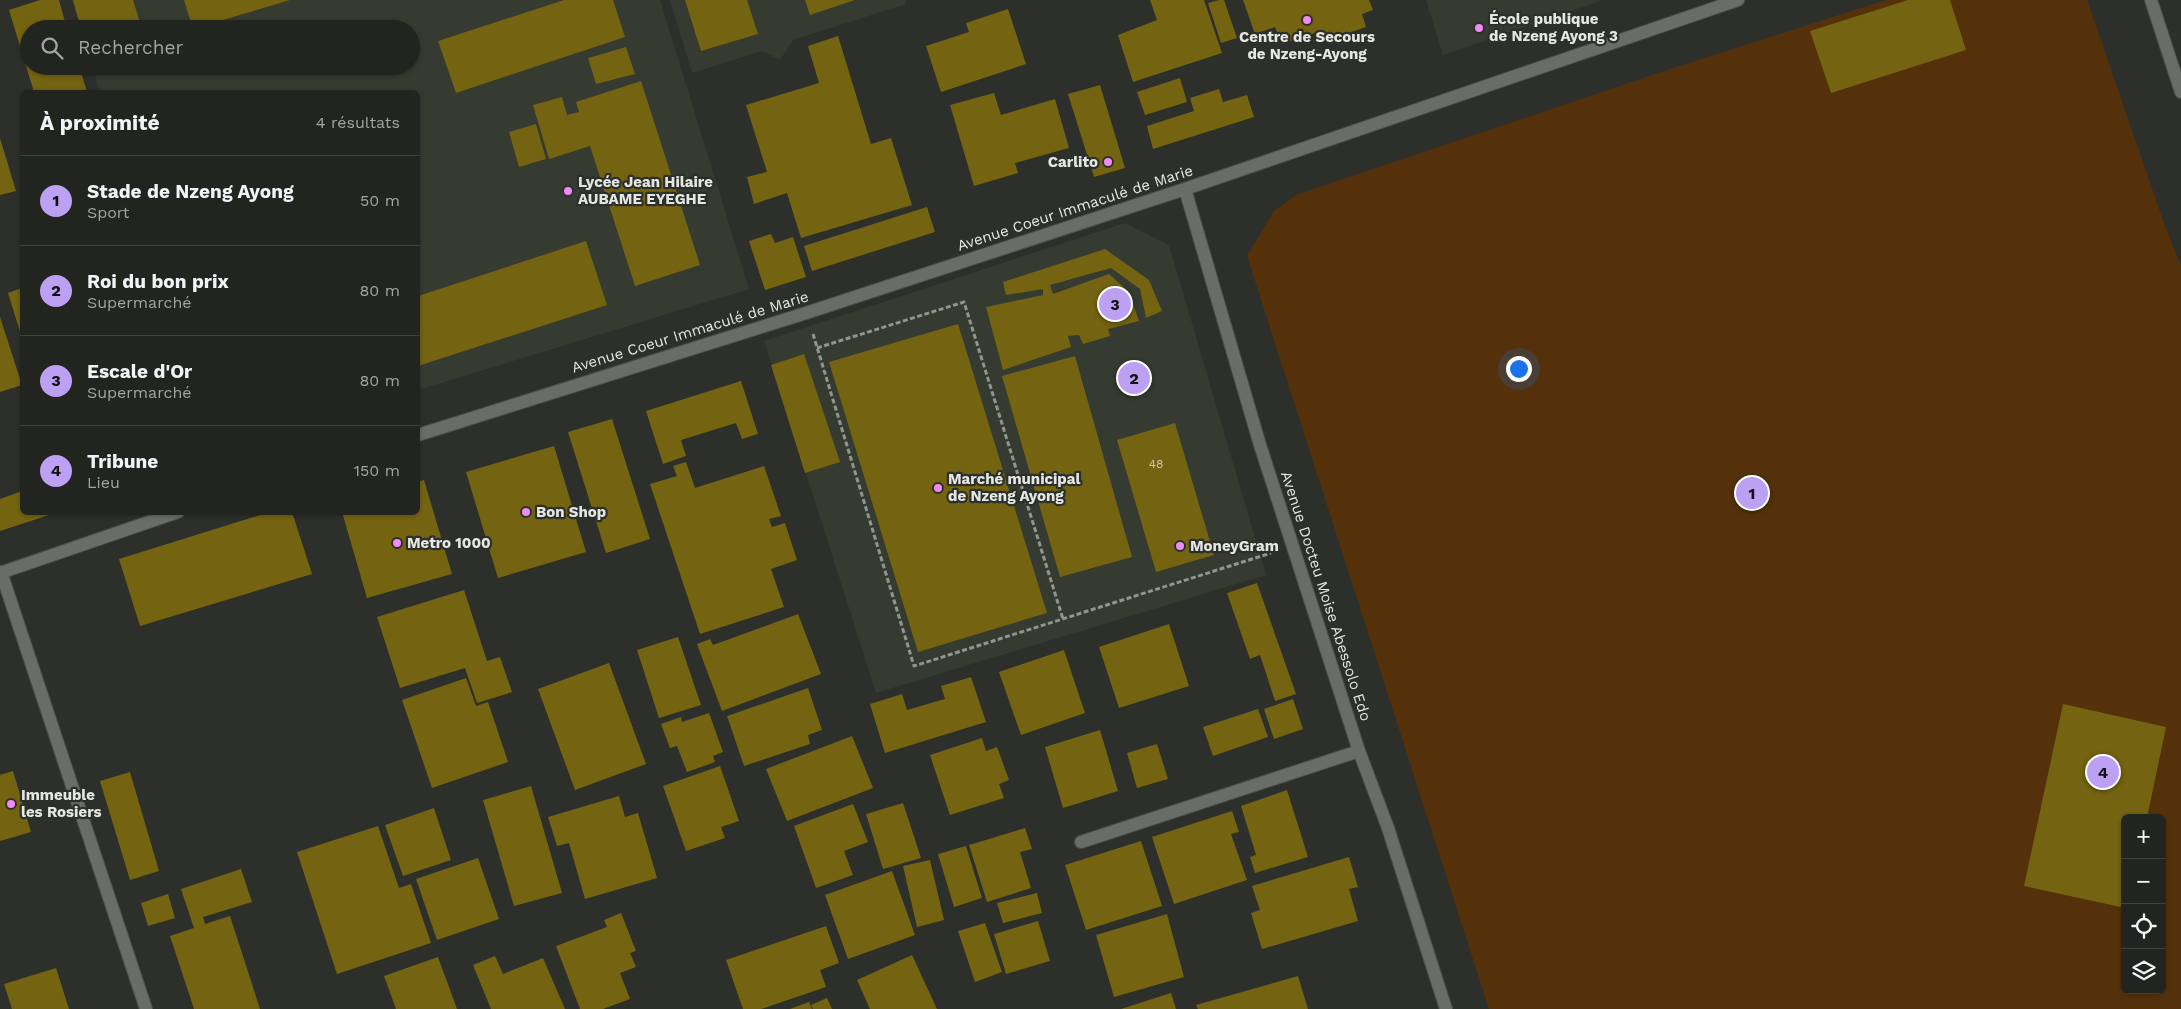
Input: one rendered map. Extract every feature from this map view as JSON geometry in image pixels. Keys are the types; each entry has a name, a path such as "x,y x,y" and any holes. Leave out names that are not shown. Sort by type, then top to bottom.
{"main road":[{"name":"Avenue Coeur Immaculé de Marie","path":"420,434 806,313 1185,189 1738,0"},
{"path":"2151,0 2181,92"},
{"name":"Avenue Docteu Moise Abessolo Edo","path":"1185,189 1257,436 1359,751 1388,828 1446,1009"},
{"path":"146,1009 1,573 169,515"},
{"path":"1081,842 1359,751"}],"path":[{"path":"817,348 964,302 1064,619"},
{"path":"806,313 914,666 1293,546"}],"shaded area":[{"name":"Lycée Jean Hilaire AUBAME EYEGHE","path":"72,0 660,0 749,289 420,389 420,90 99,90 95,75 420,75 420,20 78,20"},
{"path":"670,0 905,0 906,4 793,40 780,60 762,51 692,73"},
{"name":"École publique de Nzeng Ayong 3","path":"1426,0 1603,0 1443,55"},
{"path":"1886,0 2087,0 2165,226 2181,265 2181,1009 1489,1009 1247,256 1274,211 1296,195 1667,70"},
{"path":"1125,223 1169,245 1266,575 876,693 764,341"}],"building":[{"path":"40,0 59,0 65,20 20,20 20,46 9,10"},
{"path":"73,0 133,0 139,20 79,20"},
{"path":"184,0 290,0 223,20 190,20"},
{"path":"564,0 613,0 625,37 456,93 438,41"},
{"path":"685,0 747,0 758,34 701,51"},
{"path":"805,0 855,0 810,15"},
{"path":"1150,0 1204,0 1222,53 1133,82 1118,35 1157,20"},
{"path":"1224,0 1237,38 1221,43 1208,3"},
{"name":"Centre de Secours de Nzeng-Ayong","path":"1243,0 1369,0 1373,10 1362,14 1366,27 1328,40 1324,30 1282,44 1275,27 1255,34"},
{"path":"1908,0 1950,0 1966,50 1831,93 1810,31"},
{"path":"1008,9 1026,64 941,92 926,46 969,32 966,23"},
{"path":"838,36 871,144 891,138 912,205 801,238 787,193 754,204 747,177 767,172 746,105 819,83 808,46"},
{"path":"626,47 635,74 596,84 588,58"},
{"path":"29,75 82,75 86,90 33,90"},
{"path":"1180,78 1187,102 1145,115 1137,92"},
{"path":"641,81 700,265 635,286 590,146 549,159 533,105 562,97 567,115 579,112 576,102"},
{"path":"1100,85 1125,168 1094,177 1068,94"},
{"path":"1219,89 1223,102 1247,95 1254,117 1153,149 1147,126 1194,111 1190,98"},
{"path":"994,93 1001,115 1055,99 1069,148 1015,163 1018,173 974,186 950,105"},
{"path":"536,124 546,159 519,167 509,132"},
{"path":"0,138 16,191 0,195"},
{"path":"927,207 935,232 812,271 804,246"},
{"path":"771,234 775,243 793,237 806,277 765,290 749,241"},
{"path":"586,241 607,305 420,365 420,295"},
{"path":"1105,249 1149,280 1162,311 1146,318 1140,289 1111,268 1050,285 1053,294 1109,274 1129,292 1139,321 1108,329 1110,336 1083,344 1079,335 1068,336 1071,347 1003,370 986,307 1043,295 1043,289 1006,295 1003,282"},
{"path":"20,289 20,332 8,293"},
{"path":"0,317 20,379 20,386 0,392"},
{"name":"Marché municipal de Nzeng Ayong","path":"958,324 1047,613 918,652 829,362"},
{"path":"804,354 840,462 805,473 771,365"},
{"path":"1075,356 1132,557 1060,577 1002,376"},
{"path":"741,381 758,434 742,439 736,423 681,440 686,456 663,464 646,411"},
{"path":"612,419 650,539 606,553 568,432"},
{"path":"1175,423 1214,555 1156,572 1117,440"},
{"name":"Bon Shop","path":"554,446 586,552 498,578 466,472"},
{"path":"686,462 695,488 764,466 781,516 769,519 772,527 785,523 797,560 771,569 784,607 700,634 650,484 677,476 673,466"},
{"name":"Metro 1000","path":"424,480 452,574 367,598 343,515 420,515 420,481"},
{"path":"20,492 20,515 49,515 0,531 0,499"},
{"path":"260,515 293,515 312,574 140,626 119,559"},
{"path":"1257,583 1296,694 1275,701 1260,655 1250,659 1227,593"},
{"path":"464,590 487,661 500,657 512,692 477,703 465,668 400,688 377,617"},
{"path":"798,614 821,674 722,711 697,644 710,639 713,645"},
{"path":"1169,624 1189,686 1119,708 1099,647"},
{"path":"678,637 701,705 659,718 637,650"},
{"path":"1064,650 1085,713 1021,735 999,672"},
{"path":"609,663 646,764 575,790 538,689"},
{"path":"971,677 986,722 885,753 870,704 902,694 907,710 945,699 941,686"},
{"path":"466,678 476,706 488,702 508,762 432,788 402,700"},
{"path":"808,688 822,730 808,735 810,744 744,766 727,716"},
{"path":"1293,699 1303,729 1274,739 1264,709"},
{"path":"2063,704 2166,727 2148,814 2121,814 2121,907 2024,886"},
{"path":"1258,709 1268,737 1213,756 1203,727"},
{"path":"709,713 723,752 713,756 715,762 687,772 677,746 670,748 661,724 681,717 682,722"},
{"path":"1100,730 1118,791 1063,808 1045,747"},
{"path":"852,736 873,788 787,821 766,769"},
{"path":"982,738 986,751 997,747 1009,780 999,784 1004,798 950,815 930,755"},
{"path":"1157,744 1168,779 1137,788 1127,753"},
{"path":"720,766 739,821 721,827 725,838 686,851 663,786"},
{"name":"Immeuble les Rosiers","path":"13,771 31,832 0,841 0,775"},
{"path":"130,772 159,871 130,880 100,781"},
{"path":"531,786 562,893 514,906 483,800"},
{"path":"1287,790 1308,857 1255,873 1250,857 1256,855 1241,806"},
{"path":"619,796 625,817 638,813 657,878 585,899 569,843 557,846 548,817"},
{"path":"903,803 921,858 883,869 866,814"},
{"path":"853,804 868,842 844,851 853,875 816,888 794,826"},
{"path":"434,808 451,860 403,876 385,825"},
{"path":"1232,811 1239,832 1231,834 1247,880 1174,904 1152,837"},
{"path":"378,826 399,888 411,884 431,943 337,974 297,852"},
{"path":"1025,828 1032,849 1020,852 1031,888 987,902 969,845"},
{"path":"1141,841 1162,906 1086,930 1065,865"},
{"path":"966,846 982,898 954,907 938,854"},
{"path":"1349,857 1358,887 1349,889 1358,921 1262,949 1251,913 1260,910 1252,886"},
{"path":"478,858 499,919 437,940 416,879"},
{"path":"930,860 944,920 917,927 903,866"},
{"path":"241,869 252,902 203,917 205,924 230,916 260,1009 194,1009 170,936 194,928 181,889"},
{"path":"892,871 915,935 848,959 825,895"},
{"path":"1037,893 1042,913 1003,923 997,903"},
{"path":"168,894 175,918 148,926 141,903"},
{"path":"621,913 636,951 630,953 636,967 620,973 630,999 603,1009 580,1009 556,946 607,927 604,920"},
{"path":"1167,914 1184,977 1114,997 1096,935"},
{"path":"1038,921 1050,961 1006,974 994,934"},
{"path":"985,923 1002,972 975,982 958,931"},
{"path":"826,926 839,963 820,970 826,987 761,1009 743,1009 726,960"},
{"path":"912,955 937,1009 870,1009 857,980"},
{"path":"495,956 503,974 543,958 565,1009 491,1009 473,965"},
{"path":"438,957 457,1009 396,1009 384,976"},
{"path":"56,968 69,1009 12,1009 4,984"},
{"path":"1298,976 1308,1009 1198,1009 1196,1005"},
{"path":"1171,993 1176,1009 1121,1009"},
{"path":"827,998 832,1009 813,1009 811,1005"},
{"path":"809,1002 812,1009 790,1009"}],"place":[{"name":"Centre de Secours de Nzeng-Ayong","path":"1307,20"},
{"name":"École publique de Nzeng Ayong 3","path":"1479,28"},
{"name":"Carlito","path":"1108,162"},
{"name":"Lycée Jean Hilaire AUBAME EYEGHE","path":"568,191"},
{"name":"Escale d'Or","path":"1115,304"},
{"name":"Roi du bon prix","path":"1134,378"},
{"name":"Marché municipal de Nzeng Ayong","path":"938,488"},
{"name":"Stade de Nzeng Ayong","path":"1752,493"},
{"name":"Bon Shop","path":"526,512"},
{"name":"Metro 1000","path":"397,543"},
{"name":"MoneyGram","path":"1180,546"},
{"name":"Tribune","path":"2103,772"},
{"name":"Immeuble les Rosiers","path":"11,804"}]}
